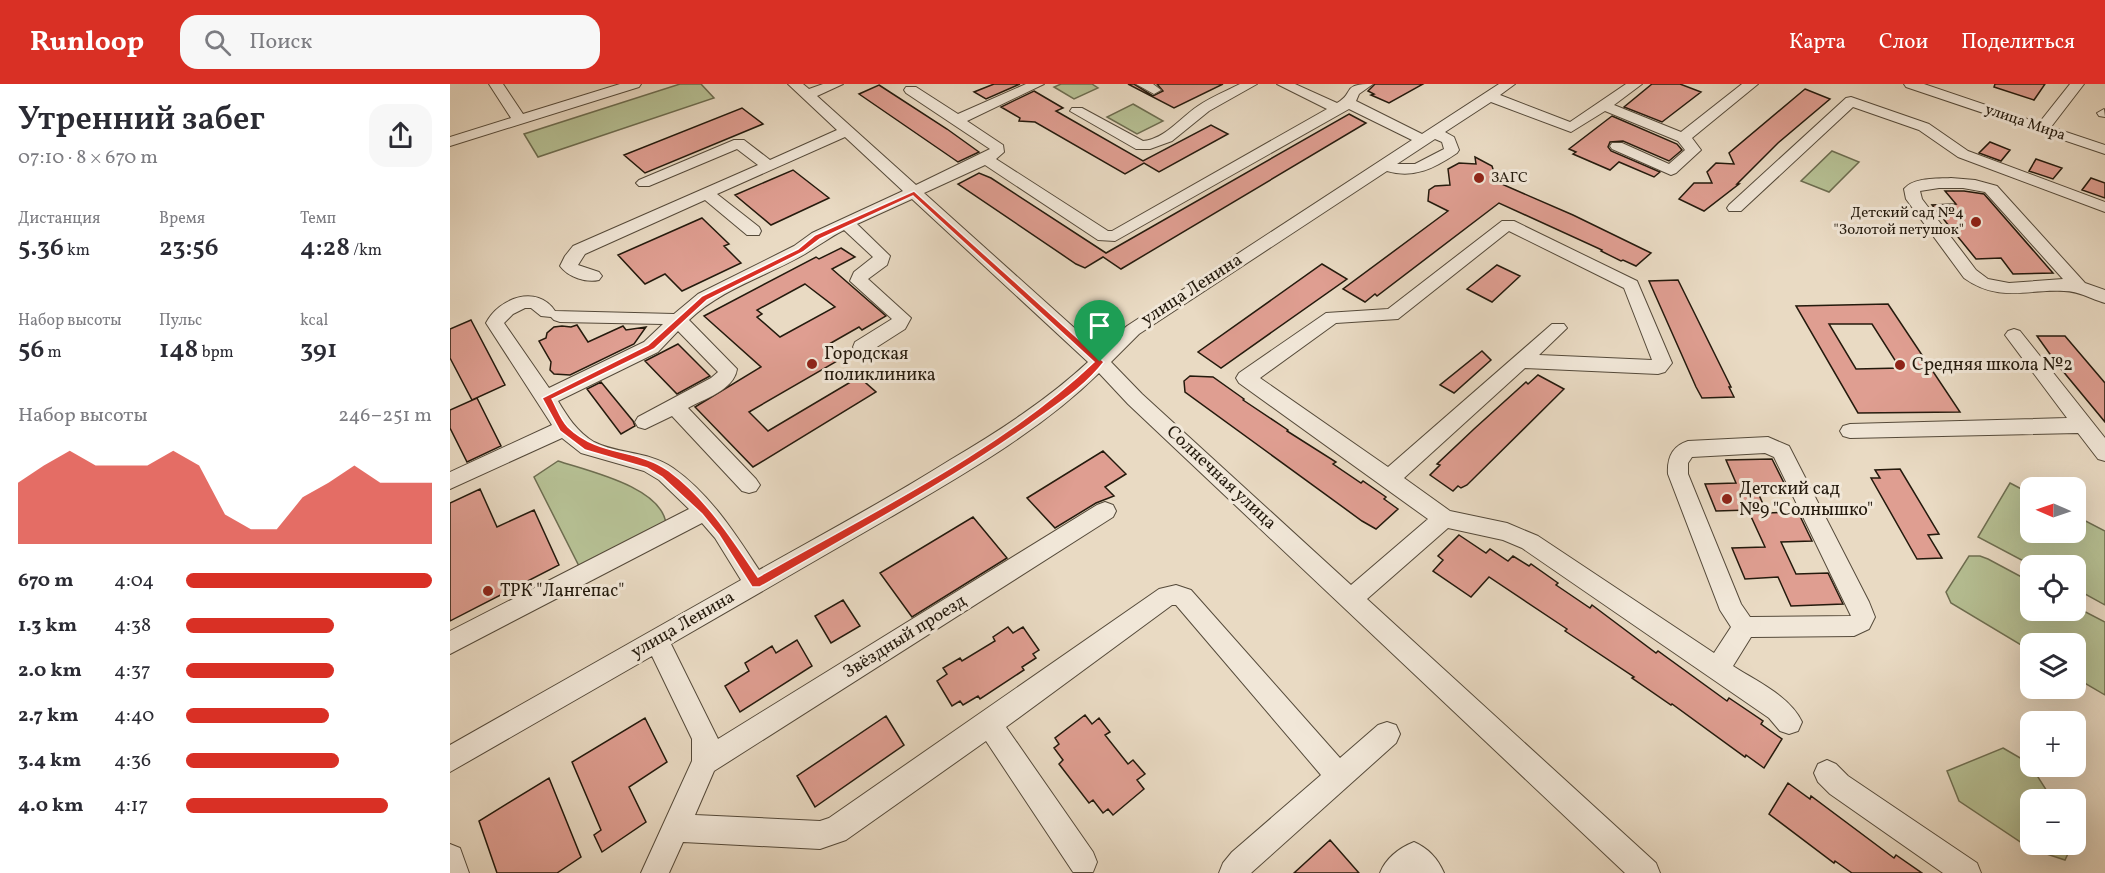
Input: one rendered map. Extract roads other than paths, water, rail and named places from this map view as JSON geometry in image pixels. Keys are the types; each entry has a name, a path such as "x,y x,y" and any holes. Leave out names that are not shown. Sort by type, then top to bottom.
{"street":[{"path":"515,84 497,86 519,120"},
{"path":"450,142 634,84"},
{"path":"801,90 836,84"},
{"path":"957,120 1036,84"},
{"path":"1077,111 1141,146 1150,146 1180,129 1203,108 1250,84"},
{"path":"1284,84 1428,136 1449,140 1452,150 1421,168 1394,168 1383,164"},
{"path":"986,159 1104,236 1115,236 1343,106 1353,92 1366,84"},
{"name":"улица Ленина","path":"450,759 756,584 996,443 1069,391 1133,330 1508,84"},
{"path":"1489,96 1568,127 1575,127 1635,84"},
{"path":"1683,138 1751,84"},
{"name":"улица Мира","path":"1911,84 2105,150"},
{"path":"2042,129 2077,84"},
{"name":"Солнечная улица","path":"801,90 1100,362 1135,399 1646,873"},
{"path":"546,398 651,347 704,298 800,250 818,237 846,223 997,152 998,148 911,90"},
{"path":"1735,208 1851,101 1924,127 1963,154 2105,207"},
{"path":"1604,106 1683,138 1694,150 1671,170 1617,146"},
{"path":"594,276 573,271 569,266 573,256 579,250 767,165 847,132"},
{"path":"644,183 739,143 767,165"},
{"path":"2078,286 1991,189 1978,184 1923,185 1912,189 1914,199 1970,274 1979,282 2000,288 2078,286 2105,297"},
{"path":"706,193 753,231"},
{"path":"846,223 882,256 881,261 860,276 859,281 902,318 899,325 862,347"},
{"path":"1521,361 1658,367 1663,363 1629,283 1508,224 1392,315 1332,317 1246,378 1444,518 1507,532 1530,542 1778,710 1788,722"},
{"path":"645,422 718,383 727,375 728,369 679,321 662,318 554,314 537,303 530,302 503,312 497,318 495,324 564,428 588,448 658,469 705,511 723,532 756,584"},
{"path":"1390,478 1558,327"},
{"path":"2014,335 2105,453"},
{"path":"674,406 749,485"},
{"path":"1850,431 2084,425"},
{"path":"450,481 564,428"},
{"path":"1768,445 1782,452 1863,617 1861,622 1854,626 1744,627 1726,598 1678,474 1679,459 1688,449 1768,445"},
{"path":"450,643 705,511"},
{"name":"Звёздный проезд","path":"705,762 1105,511"},
{"path":"1352,598 1444,518"},
{"path":"676,828 820,835 836,830 1167,596 1176,595 1183,597 1339,776"},
{"path":"1717,669 1744,627"},
{"path":"655,873 705,762 705,738 657,640"},
{"path":"989,724 1083,862"},
{"path":"1233,873 1242,862 1387,734"},
{"path":"1827,773 1839,785 1967,873"},
{"path":"1394,873 1414,856 1430,873"},
{"path":"450,858 455,873"}],"place":[{"name":"ЗАГС","path":"1479,178"},
{"name":"Детский сад №4 \"Золотой петушок\"","path":"1976,222"},
{"name":"Городская поликлиника","path":"812,364"},
{"name":"Средняя школа №2","path":"1900,365"},
{"name":"Детский сад №9 \"Солнышко\"","path":"1727,499"},
{"name":"ТРК \"Лангепас\"","path":"488,591"}]}
